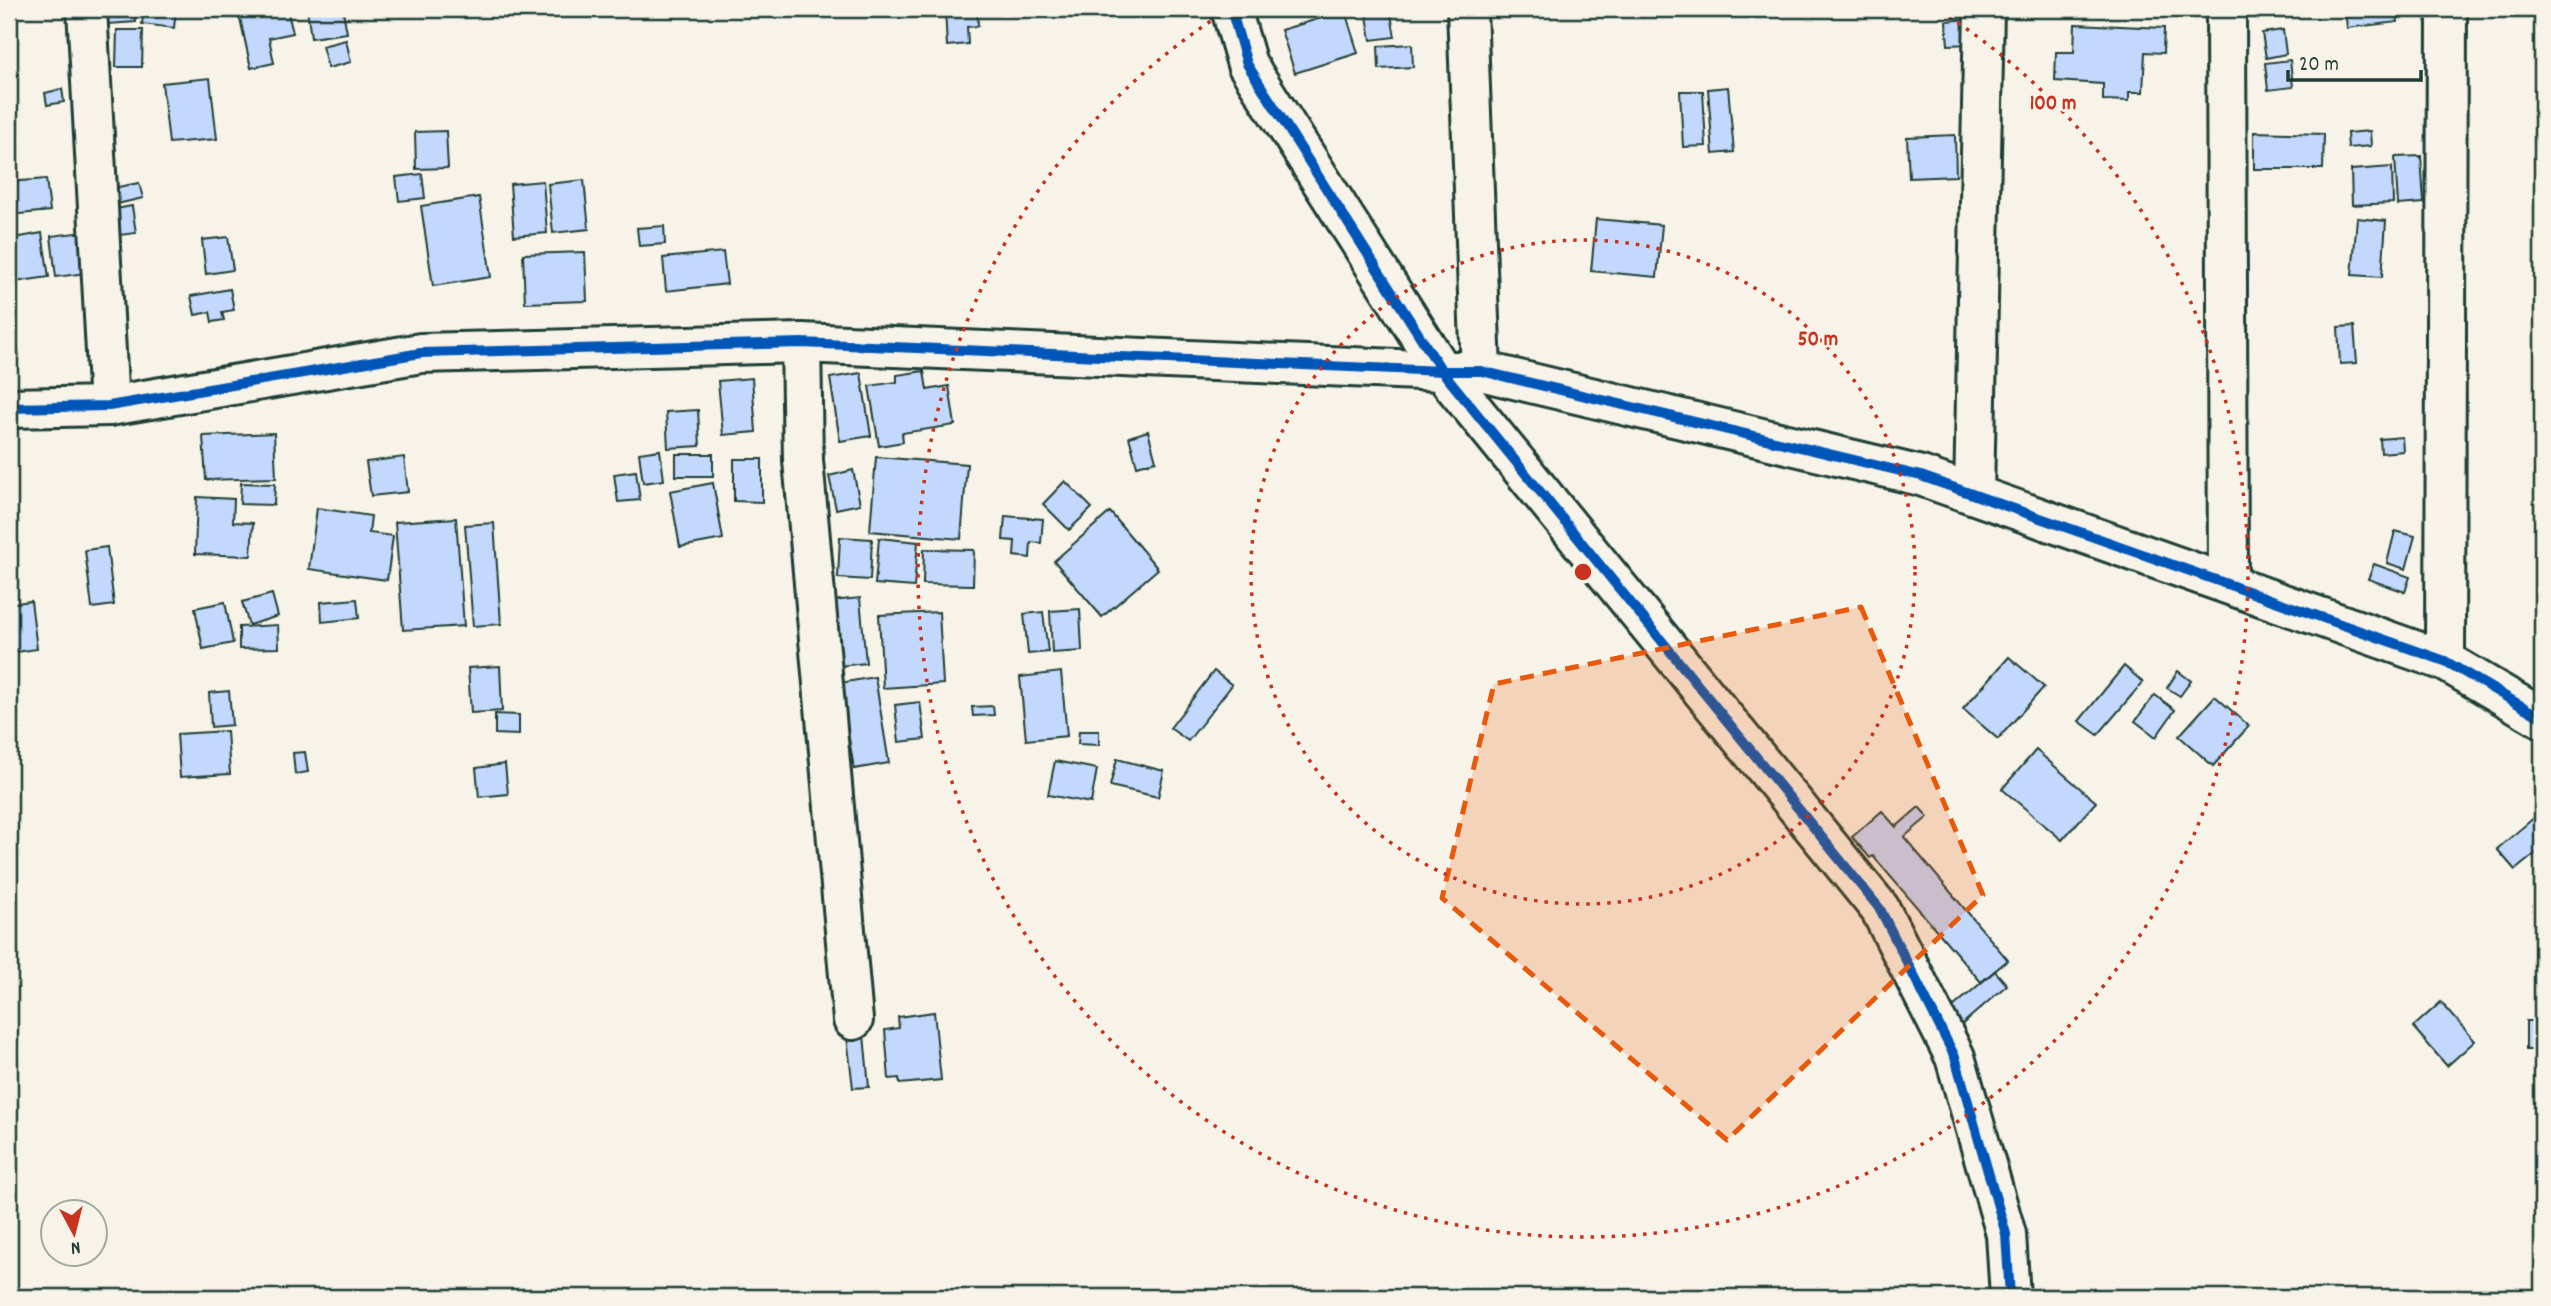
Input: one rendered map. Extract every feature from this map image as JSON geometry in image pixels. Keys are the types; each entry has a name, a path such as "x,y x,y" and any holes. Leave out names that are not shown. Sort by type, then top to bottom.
{"street":[{"path":"87,9 109,406"},
{"path":"1231,9 1247,64 1442,372 1880,909 1955,1056 2006,1234 2010,1297"},
{"path":"1467,9 1481,371"},
{"path":"1974,494 1984,9"},
{"path":"2226,9 2228,584"},
{"path":"2445,661 2446,9"},
{"path":"801,343 803,460 853,1020"},
{"path":"9,408 109,406 421,353 801,343 1442,372 1481,371 1921,475 2445,661 2542,718"}],"highlighted area":[{"path":"1861,607 1983,895 1727,1140 1442,898 1494,684"}],"building":[{"path":"107,9 135,9 136,22 108,24"},
{"path":"144,9 176,10 174,28 142,24"},
{"path":"238,9 287,9 293,33 269,38 274,63 251,68"},
{"path":"307,9 357,9 343,11 347,33 311,38"},
{"path":"945,9 977,9 978,26 967,27 968,44 947,46"},
{"path":"1390,9 1395,37 1371,40 1366,10"},
{"path":"2345,9 2396,9 2398,22 2347,28"},
{"path":"1345,11 1358,53 1295,73 1281,30"},
{"path":"1970,19 1971,44 1948,45 1946,21"},
{"path":"2075,24 2164,28 2163,53 2145,52 2143,92 2129,92 2129,101 2103,100 2103,84 2055,81 2056,52 2074,52"},
{"path":"117,30 143,30 142,67 116,67"},
{"path":"2283,30 2286,54 2266,58 2262,33"},
{"path":"346,40 351,62 328,68 322,46"},
{"path":"1412,44 1413,67 1379,69 1378,46"},
{"path":"2290,60 2293,87 2268,90 2265,63"},
{"path":"210,78 217,139 169,143 162,83"},
{"path":"1728,87 1734,152 1713,154 1708,89"},
{"path":"62,89 64,102 47,105 45,93"},
{"path":"1680,91 1703,91 1706,146 1683,147"},
{"path":"446,131 448,168 416,169 415,132"},
{"path":"2370,131 2371,146 2348,148 2347,133"},
{"path":"2254,132 2324,134 2323,169 2254,169"},
{"path":"1955,135 1956,176 1909,178 1907,137"},
{"path":"2421,156 2424,203 2398,205 2395,157"},
{"path":"2392,167 2393,203 2352,205 2351,170"},
{"path":"422,174 425,198 399,201 396,177"},
{"path":"46,179 50,211 9,215 9,182"},
{"path":"584,180 589,229 553,233 548,184"},
{"path":"543,181 547,233 514,236 510,184"},
{"path":"139,183 143,198 117,204 113,188"},
{"path":"479,197 491,277 433,286 421,206"},
{"path":"132,206 136,233 120,235 116,209"},
{"path":"2357,218 2386,221 2382,277 2352,275"},
{"path":"1596,219 1662,225 1657,277 1591,271"},
{"path":"664,226 665,244 639,246 637,228"},
{"path":"83,232 87,273 56,277 51,236"},
{"path":"42,233 49,277 14,282 9,239"},
{"path":"228,237 233,270 206,274 202,240"},
{"path":"585,252 587,301 525,303 523,254"},
{"path":"723,252 727,284 666,291 663,258"},
{"path":"230,289 234,310 222,312 224,320 212,322 210,312 195,315 191,296"},
{"path":"9,314 12,314 19,356 9,358"},
{"path":"2354,326 2357,363 2340,364 2338,327"},
{"path":"924,371 927,390 949,386 955,425 902,433 903,442 879,446 869,386 897,382 897,375"},
{"path":"861,373 871,436 840,441 830,378"},
{"path":"752,378 756,432 723,435 718,381"},
{"path":"698,410 700,446 668,448 666,412"},
{"path":"1148,431 1156,461 1137,466 1129,437"},
{"path":"274,433 276,478 206,480 203,436"},
{"path":"2402,437 2403,451 2381,453 2380,439"},
{"path":"660,450 664,480 643,483 639,453"},
{"path":"676,454 713,454 713,476 676,476"},
{"path":"404,457 408,492 371,496 366,462"},
{"path":"876,457 967,464 961,539 870,531"},
{"path":"734,459 762,459 762,502 734,501"},
{"path":"853,470 860,504 836,509 829,476"},
{"path":"636,471 640,500 618,502 614,474"},
{"path":"1065,481 1092,508 1069,530 1043,504"},
{"path":"241,483 275,484 274,505 240,504"},
{"path":"713,483 723,539 680,547 670,491"},
{"path":"197,497 234,499 233,522 253,523 251,556 195,554"},
{"path":"317,508 371,516 369,533 393,536 387,580 309,569"},
{"path":"1110,512 1158,569 1102,617 1054,561"},
{"path":"1005,516 1043,519 1041,543 1031,542 1030,558 1014,556 1015,541 1003,540"},
{"path":"456,518 464,626 403,630 395,522"},
{"path":"494,523 501,624 473,626 465,525"},
{"path":"2395,531 2415,536 2406,569 2387,563"},
{"path":"840,537 872,539 870,580 838,578"},
{"path":"879,538 918,542 914,587 875,584"},
{"path":"107,547 114,605 92,608 85,550"},
{"path":"924,549 974,550 973,585 923,584"},
{"path":"2374,564 2410,577 2405,592 2368,579"},
{"path":"272,594 278,616 249,625 242,602"},
{"path":"860,598 866,663 830,667 823,602"},
{"path":"357,599 359,618 322,622 321,602"},
{"path":"31,601 37,649 9,653 9,604"},
{"path":"225,602 233,643 203,649 195,608"},
{"path":"1080,609 1082,651 1052,653 1050,611"},
{"path":"939,612 943,684 883,688 879,615"},
{"path":"1043,612 1048,652 1028,654 1024,614"},
{"path":"278,625 279,648 239,649 239,627"},
{"path":"2009,657 2044,687 1998,739 1963,709"},
{"path":"500,666 502,711 471,713 468,668"},
{"path":"2124,666 2143,682 2098,735 2079,721"},
{"path":"1214,671 1232,685 1188,741 1170,728"},
{"path":"2178,671 2191,681 2180,696 2167,688"},
{"path":"1061,672 1067,736 1026,740 1020,677"},
{"path":"875,677 889,763 854,769 840,683"},
{"path":"229,691 232,725 211,727 209,693"},
{"path":"2155,695 2175,710 2156,737 2135,721"},
{"path":"2215,696 2249,726 2213,766 2179,736"},
{"path":"920,702 925,739 899,742 895,705"},
{"path":"993,706 994,715 973,716 972,707"},
{"path":"495,714 519,715 519,735 495,734"},
{"path":"227,731 230,774 180,777 177,734"},
{"path":"1079,731 1099,731 1099,745 1078,744"},
{"path":"2036,750 2096,802 2062,840 2002,789"},
{"path":"305,752 308,772 295,774 293,753"},
{"path":"1117,759 1164,771 1158,797 1110,786"},
{"path":"1055,761 1097,769 1091,803 1048,795"},
{"path":"505,764 508,794 479,797 476,768"},
{"path":"1919,807 1928,817 1904,837 2008,960 1981,982 1873,856 1870,858 1852,837 1882,811 1896,827"},
{"path":"2536,816 2542,822 2542,851 2541,849 2515,870 2497,849"},
{"path":"1995,971 2007,985 1959,1027 1946,1013"},
{"path":"2441,1002 2475,1041 2447,1066 2413,1027"},
{"path":"934,1012 941,1080 900,1084 899,1078 889,1079 885,1030 899,1028 898,1017"},
{"path":"2526,1021 2542,1021 2542,1050 2526,1050"},
{"path":"864,1035 869,1087 853,1088 847,1037"}],"cycle path":[{"path":"1231,9 1247,64 1442,371 1880,909 1955,1057 2006,1234 2010,1297"},
{"path":"9,408 109,406 421,353 801,343 1481,371 1921,476 2445,661 2542,718"}]}
